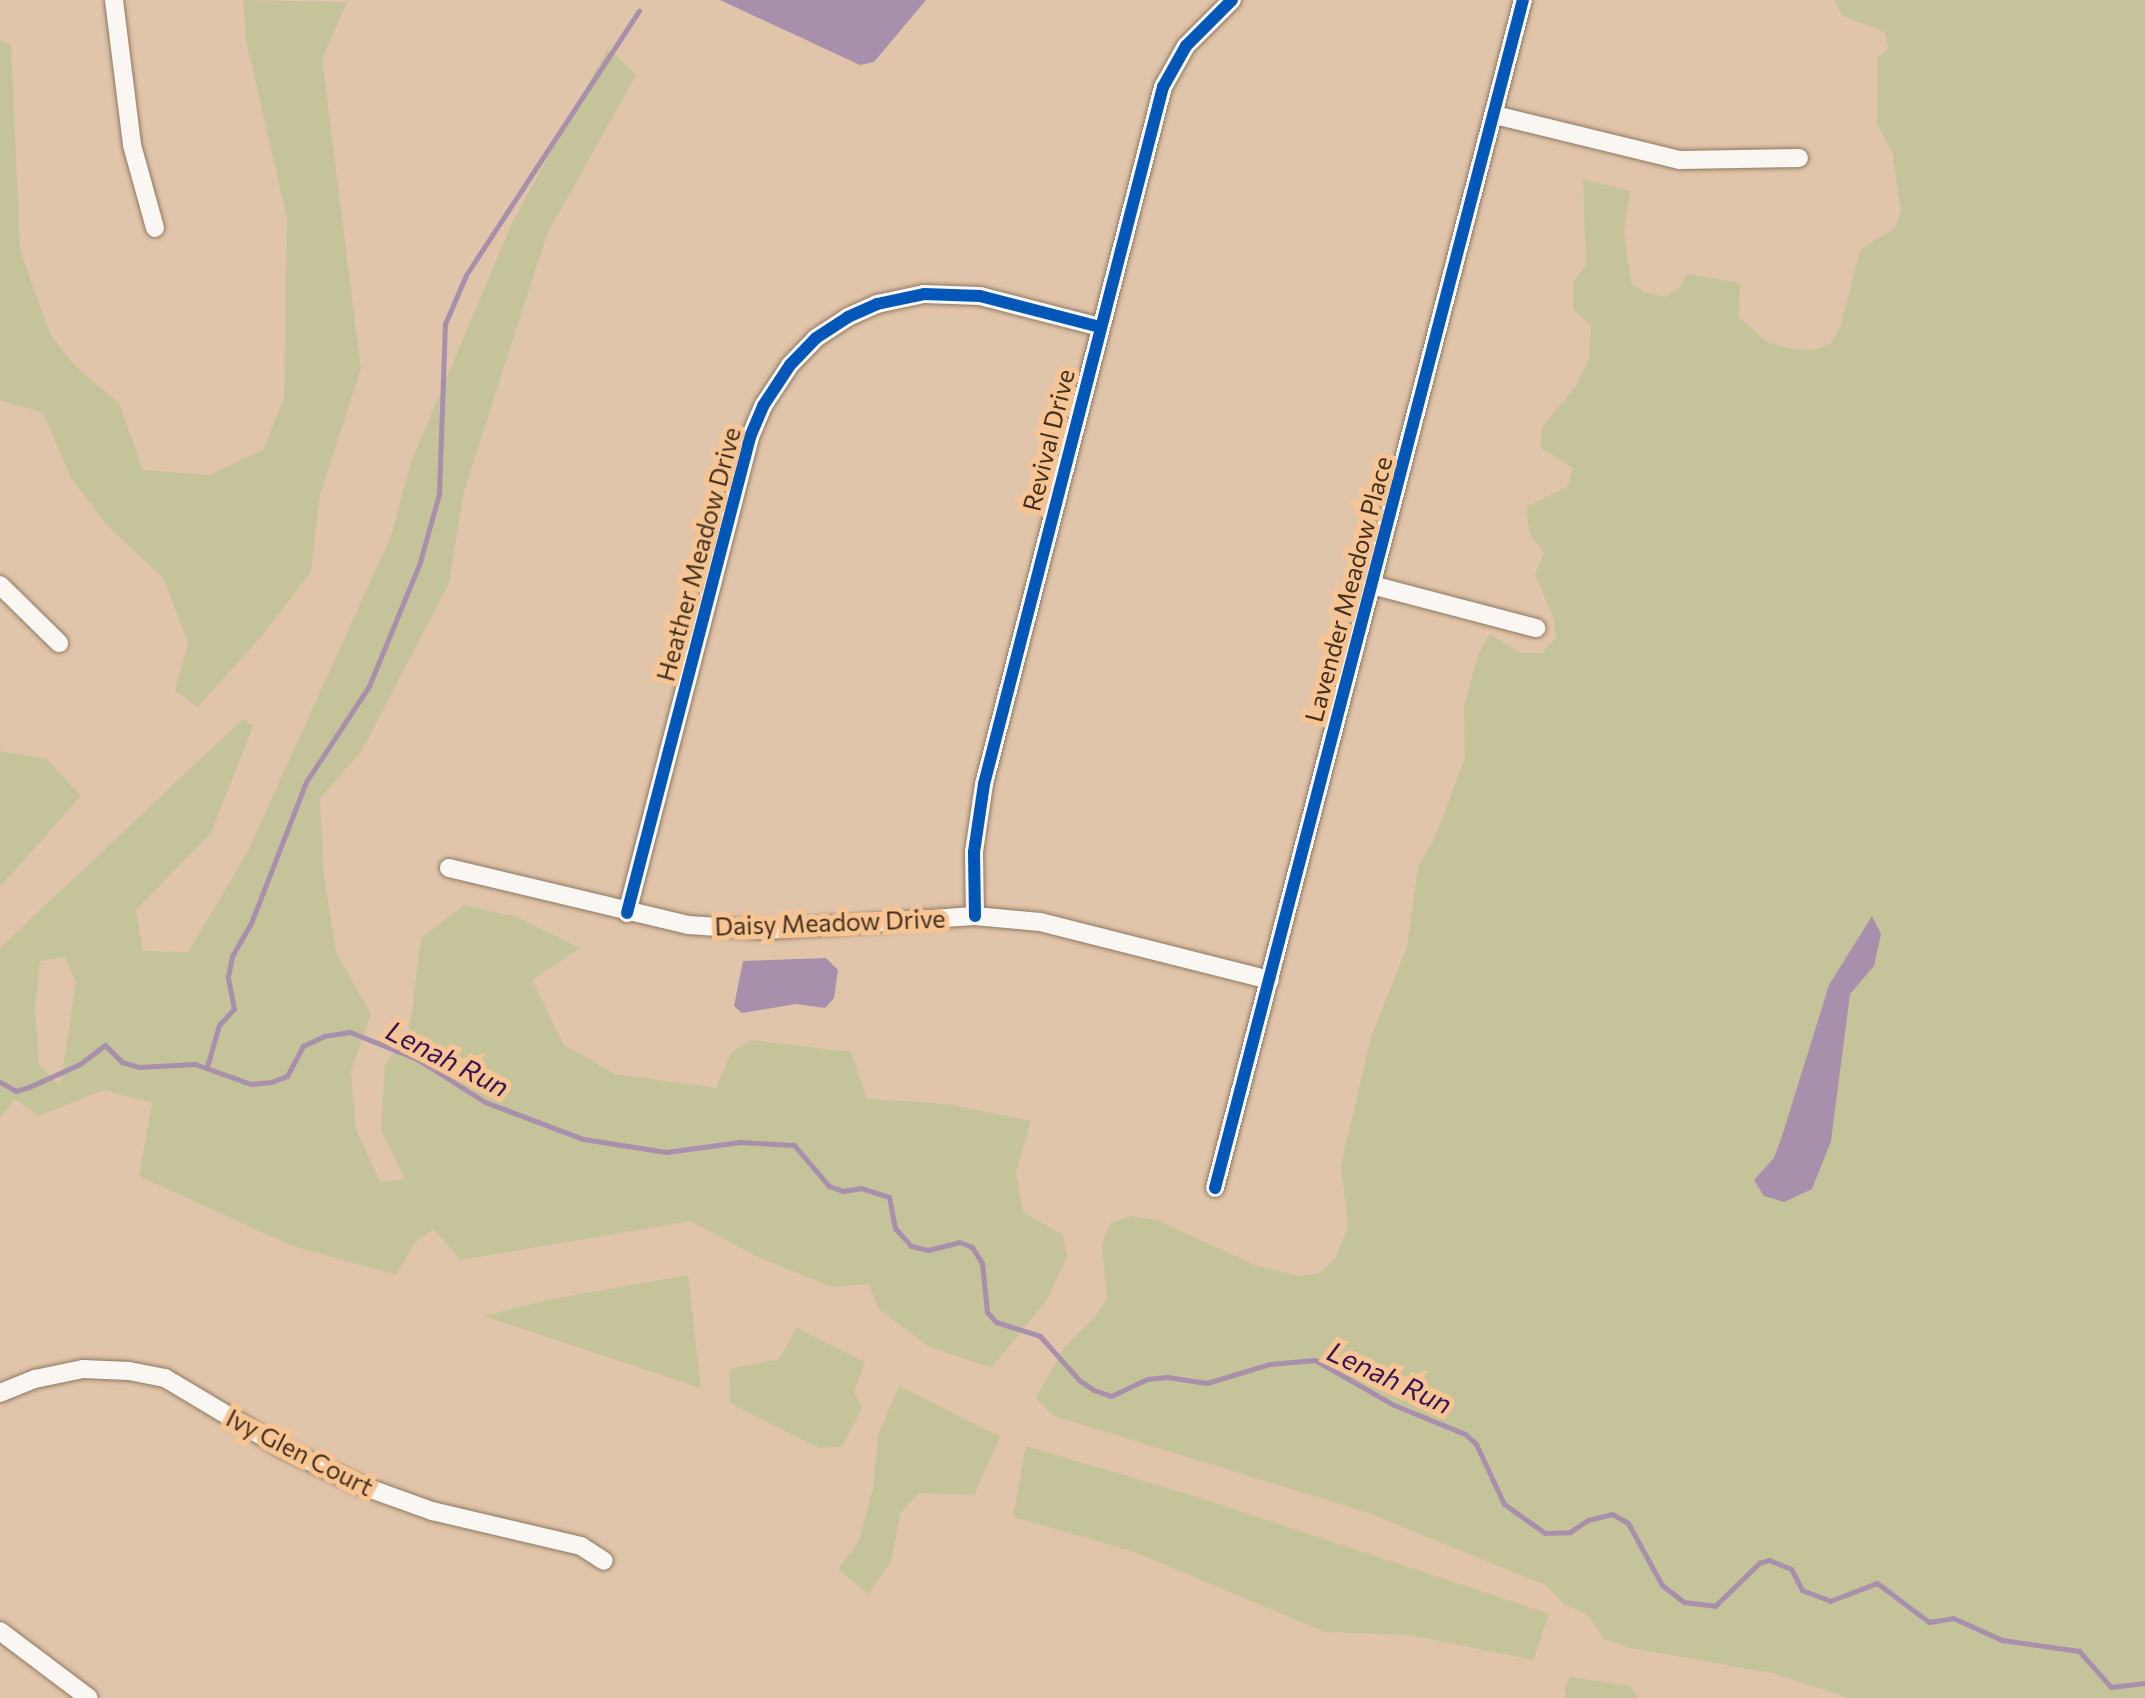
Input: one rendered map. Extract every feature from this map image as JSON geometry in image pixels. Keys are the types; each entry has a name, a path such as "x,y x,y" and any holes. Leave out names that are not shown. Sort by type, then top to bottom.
{"street":[{"path":"114,0 132,145 155,228"},
{"name":"Revival Drive","path":"975,916 974,852 980,800 1163,88 1186,46 1232,0"},
{"name":"Lavender Meadow Place","path":"1216,1188 1523,0"},
{"path":"1494,115 1680,160 1799,158"},
{"name":"Heather Meadow Drive","path":"628,913 750,437 762,406 790,365 816,338 848,317 877,304 924,294 980,296 1100,327"},
{"path":"0,585 59,642"},
{"path":"1372,585 1536,628"},
{"name":"Daisy Meadow Drive","path":"449,868 688,925 764,930 975,916 1060,926 1270,980"},
{"name":"Ivy Glen Court","path":"0,1393 36,1378 83,1369 166,1378 265,1438 357,1484 432,1510 581,1546 604,1561"},
{"path":"0,1631 89,1698"}],"green space":[{"path":"243,0 347,2 322,59 361,369 320,495 311,572 261,637 198,707 175,691 188,643 164,579 106,524 71,478 43,413 0,400 0,40 11,45 20,250 51,336 77,368 119,403 143,470 209,475 263,450 284,398 287,219 246,40"},
{"path":"1834,0 2145,0 2145,1698 1849,1698 1772,1673 1630,1648 1604,1639 1588,1615 1564,1604 1545,1585 1366,1512 1054,1416 1036,1398 1065,1346 1095,1317 1107,1298 1102,1244 1110,1223 1131,1216 1157,1220 1255,1265 1299,1276 1320,1273 1336,1257 1348,1227 1341,1165 1371,1037 1407,947 1418,867 1435,837 1465,758 1464,706 1479,652 1490,634 1520,653 1541,653 1556,639 1553,616 1535,575 1544,553 1530,535 1526,507 1568,486 1573,468 1540,447 1542,427 1576,386 1589,359 1591,325 1573,310 1573,282 1586,265 1583,179 1630,191 1624,232 1627,256 1632,284 1644,292 1665,297 1679,288 1687,274 1740,283 1739,317 1767,342 1815,350 1831,343 1841,325 1860,250 1895,228 1901,212 1892,152 1877,124 1878,57 1888,49 1885,32 1843,16"},
{"path":"608,48 636,75 547,234 464,491 449,583 362,750 320,799 324,877 336,952 371,1014 351,1072 356,1129 380,1182 405,1179 381,1130 385,1064 409,1032 421,938 464,905 517,917 580,948 532,980 564,1045 615,1074 716,1088 731,1052 752,1040 851,1052 867,1099 947,1104 1031,1121 1016,1171 1023,1212 1063,1235 1067,1257 1047,1300 991,1368 928,1346 878,1308 869,1284 832,1287 758,1257 690,1221 461,1260 433,1229 414,1244 396,1275 292,1246 139,1176 152,1103 104,1090 39,1116 15,1099 0,1118 0,948 243,719 253,726 211,833 136,910 143,951 188,952 246,855 391,536 411,462 512,223","holes":["65,957 76,983 60,1086 39,1064 35,1009 40,961"]},
{"path":"0,751 47,759 81,796 0,887"},
{"path":"688,1275 701,1388 484,1316 547,1300"},
{"path":"797,1328 865,1362 854,1391 862,1408 842,1447 819,1448 730,1403 729,1369 779,1359"},
{"path":"899,1386 1000,1437 974,1495 919,1493 900,1514 891,1562 868,1594 838,1569 859,1541 873,1488 878,1435"},
{"path":"1026,1446 1194,1496 1549,1614 1533,1660 1410,1635 1325,1632 1135,1552 1013,1517"},
{"path":"1570,1677 1630,1686 1638,1698 1566,1698 1564,1690"}],"shaded area":[{"path":"720,0 926,0 874,62 860,65"},
{"path":"1872,916 1881,934 1874,966 1850,994 1831,1141 1812,1189 1784,1202 1764,1196 1754,1180 1774,1158 1829,985"},
{"path":"826,958 838,970 834,998 825,1008 796,1004 742,1013 734,1006 743,961"}],"waterway":[{"path":"207,1067 219,1025 234,1009 228,977 232,956 251,923 306,782 369,686 420,562 439,494 445,324 466,275 639,11"},
{"name":"Lenah Run","path":"0,1082 16,1091 29,1087 80,1064 105,1045 122,1062 138,1067 195,1064 251,1084 271,1082 287,1076 303,1046 324,1036 350,1032 417,1059 485,1102 583,1139 666,1152 740,1142 794,1145 829,1186 843,1191 861,1188 889,1197 895,1228 911,1246 928,1250 959,1242 972,1247 982,1263 987,1312 996,1322 1040,1336 1079,1380 1094,1390 1111,1396 1147,1379 1167,1377 1207,1383 1270,1364 1315,1360 1394,1405 1465,1434 1476,1444 1504,1504 1545,1533 1570,1532 1588,1520 1612,1514 1628,1523 1662,1585 1684,1602 1715,1606 1759,1563 1769,1560 1791,1569 1802,1590 1830,1601 1877,1583 1929,1622 1953,1618 2002,1640 2079,1651 2111,1687 2145,1683"}],"cycle path":[{"path":"975,916 974,852 984,784 1163,87 1186,46 1232,0"},
{"path":"1215,1188 1523,0"},
{"path":"627,913 750,437 763,406 790,365 816,338 848,317 877,304 924,294 980,296 1100,327"}]}
